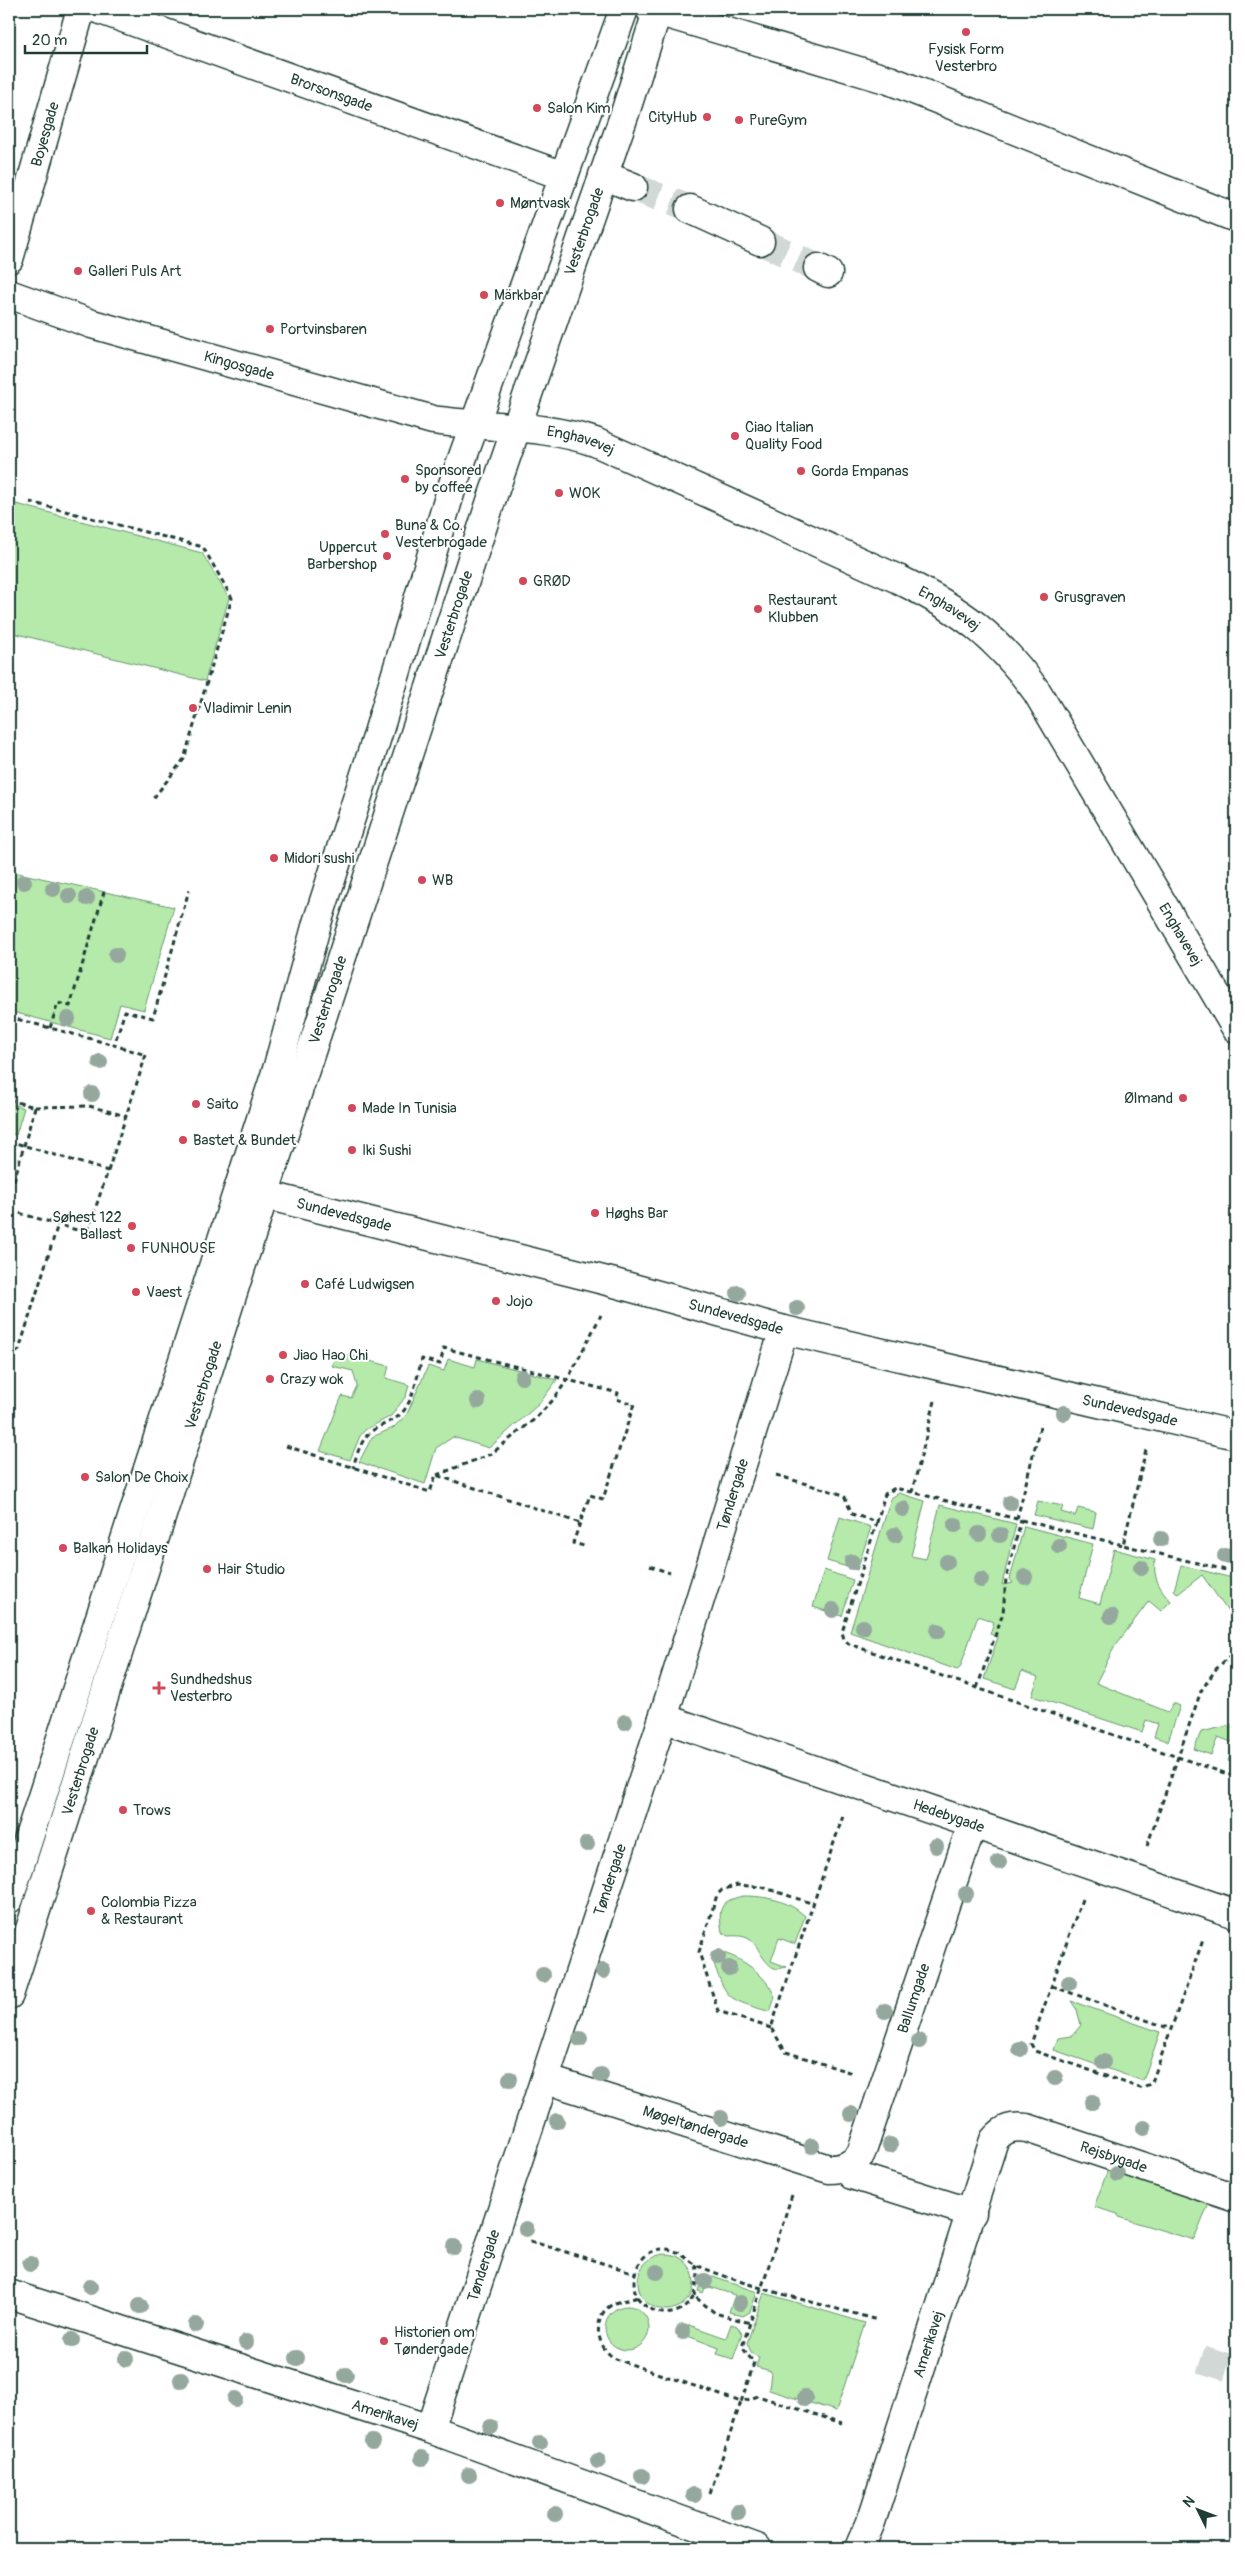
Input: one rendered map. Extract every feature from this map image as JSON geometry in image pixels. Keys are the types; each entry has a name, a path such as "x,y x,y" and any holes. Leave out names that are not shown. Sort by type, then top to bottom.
{"street":[{"name":"Boyesgade","path":"9,259 81,9"},
{"name":"Brorsonsgade","path":"98,9 564,176"},
{"name":"Vesterbrogade","path":"9,1994 252,1192 278,1066 317,923 376,740 452,487 624,9"},
{"name":"Vesterbrogade","path":"9,1899 603,175 655,9"},
{"path":"655,9 749,40 889,80 1236,218"},
{"path":"603,175 633,187"},
{"path":"690,209 760,241"},
{"name":"Kingosgade","path":"9,294 92,324 432,420 474,426"},
{"name":"Enghavevej","path":"474,426 556,431 595,442 921,590 975,624 1014,660 1037,692 1236,1028"},
{"name":"Sundevedsgade","path":"252,1192 611,1282 784,1330 1236,1435"},
{"name":"Tøndergade","path":"430,2429 663,1718 784,1330"},
{"name":"Hedebygade","path":"663,1718 854,1785 1226,1910"},
{"name":"Ballumgade","path":"847,2167 862,2154 972,1825"},
{"name":"Møgeltøndergade","path":"545,2079 828,2169 847,2167"},
{"name":"Rejsbygade","path":"994,2140 1009,2127 1026,2128 1236,2198"},
{"name":"Amerikavej","path":"860,2548 871,2522 994,2140"},
{"path":"847,2167 852,2175 972,2213"},
{"name":"Amerikavej","path":"9,2294 430,2429 757,2548"}],"path":[{"path":"30,502 204,547 232,598 184,759 152,800"},
{"path":"114,1045 125,1011 153,1018 189,890"},
{"path":"50,1028 58,1003 70,1006 104,892"},
{"path":"9,1017 146,1055 88,1233 9,1210"},
{"path":"9,1100 35,1107 89,1106 126,1116"},
{"path":"9,1198 35,1107"},
{"path":"9,1141 108,1171"},
{"path":"9,1358 19,1350 58,1224"},
{"path":"286,1446 430,1492 436,1475 491,1454 511,1436 536,1418 553,1400 568,1379 600,1319"},
{"path":"353,1468 362,1441 368,1434 391,1422 403,1411 411,1396 422,1358 440,1364 444,1348 618,1393 616,1399 634,1404 603,1499 590,1495 580,1523 574,1543 584,1546"},
{"path":"912,1492 944,1367"},
{"path":"977,1688 1003,1613 1006,1579 1049,1391"},
{"path":"1123,1545 1155,1416"},
{"path":"743,1465 844,1495 852,1514 878,1522"},
{"path":"436,1475 580,1523"},
{"path":"1236,1563 1235,1572 896,1488 885,1494 878,1522 842,1632 844,1639 850,1644 1236,1777"},
{"path":"1136,1880 1201,1691 1216,1669 1236,1650"},
{"path":"1231,1654 1236,1658"},
{"path":"771,2028 854,1785"},
{"path":"1094,1866 1031,2044 1035,2052 1142,2089 1152,2082 1171,2028 1226,1910"},
{"path":"814,1904 762,1887 729,1886 717,1896 699,1952 718,2010 771,2028 786,2052 885,2084"},
{"path":"1052,1986 1171,2028"},
{"path":"698,2527 754,2363 742,2347 763,2287 802,2161"},
{"path":"494,2230 634,2273"},
{"path":"696,2265 698,2275 694,2296 686,2308 671,2314 663,2314 648,2307 637,2297 633,2283 634,2273 646,2256 662,2249 678,2252 696,2265 763,2287 877,2320"},
{"path":"694,2296 716,2313 750,2323"},
{"path":"637,2297 617,2302 605,2311 598,2328 603,2350 616,2359 741,2402 758,2396 842,2423"}],"green space":[{"path":"9,502 202,553 229,598 205,681 9,632"},
{"path":"9,871 174,907 144,1010 120,1004 110,1038 9,1011"},
{"path":"9,1103 24,1108 16,1135 9,1133"},
{"path":"337,1352 389,1366 386,1378 409,1385 406,1396 391,1416 365,1430 360,1436 350,1460 320,1451 342,1396 351,1398 357,1386 353,1371 332,1366"},
{"path":"448,1359 475,1367 477,1359 557,1380 539,1404 489,1448 453,1437 436,1448 425,1484 359,1462 372,1437 393,1428 407,1414 428,1366 444,1371"},
{"path":"899,1493 925,1501 911,1556 926,1559 940,1505 1016,1524 1002,1585 1013,1583 1010,1579 1024,1526 1093,1544 1079,1598 1100,1604 1114,1549 1155,1560 1156,1577 1163,1592 1171,1601 1161,1611 1149,1601 1115,1646 1096,1683 1168,1712 1173,1703 1180,1706 1168,1741 1154,1737 1158,1724 1146,1720 1142,1732 1032,1696 1038,1677 1022,1671 1015,1689 984,1679 998,1637 990,1634 994,1622 978,1616 960,1668 957,1670 850,1632 891,1498"},
{"path":"1038,1501 1063,1506 1061,1512 1075,1516 1078,1508 1096,1512 1093,1529 1034,1515"},
{"path":"840,1517 871,1527 857,1570 827,1561"},
{"path":"1181,1565 1236,1579 1236,1623 1202,1575 1178,1594 1174,1590"},
{"path":"824,1570 853,1580 842,1616 813,1607"},
{"path":"1236,1724 1236,1764 1228,1761 1234,1743 1218,1737 1211,1755 1194,1749 1201,1732"},
{"path":"743,1896 776,1900 791,1906 805,1916 795,1944 779,1938 771,1961 787,1967 775,1969 763,1958 752,1941 740,1936 729,1936 722,1932 720,1917 722,1907 729,1900"},
{"path":"716,1951 734,1957 759,1974 775,1997 770,2012 744,2004 730,1996 721,1983 712,1958 712,1953"},
{"path":"1071,2001 1160,2032 1143,2081 1054,2050 1058,2038 1072,2036 1081,2025 1077,2010"},
{"path":"1110,2164 1211,2199 1194,2240 1118,2217 1118,2214 1094,2207"},
{"path":"666,2254 681,2259 689,2267 694,2282 689,2297 681,2305 666,2310 651,2305 643,2297 638,2282 643,2267 651,2259"},
{"path":"704,2274 757,2292 750,2312 743,2316 729,2312 735,2295 706,2286 703,2293 698,2291"},
{"path":"764,2293 865,2323 836,2411 769,2390 771,2371 756,2367 759,2357 752,2354 747,2343"},
{"path":"627,2306 639,2310 645,2316 649,2328 645,2340 639,2346 627,2350 615,2346 609,2340 605,2328 609,2316 615,2310"},
{"path":"731,2324 737,2326 742,2334 733,2359 717,2354 719,2348 685,2335 689,2325 726,2338"}],"tunnel":[{"path":"633,187 690,209"},
{"path":"760,241 818,268"},
{"path":"1201,2359 1236,2370"}],"place":[{"name":"Fysisk Form Vesterbro","path":"966,32"},
{"name":"Salon Kim","path":"537,108"},
{"name":"CityHub","path":"707,117"},
{"name":"PureGym","path":"739,120"},
{"name":"Møntvask","path":"500,203"},
{"name":"Galleri Puls Art","path":"78,271"},
{"name":"Märkbar","path":"484,295"},
{"name":"Portvinsbaren","path":"270,329"},
{"name":"Ciao Italian Quality Food","path":"735,436"},
{"name":"Gorda Empanas","path":"801,471"},
{"name":"Sponsored by coffee","path":"405,479"},
{"name":"WOK","path":"559,493"},
{"name":"Buna & Co. Vesterbrogade","path":"385,534"},
{"name":"Uppercut Barbershop","path":"387,556"},
{"name":"GRØD","path":"523,581"},
{"name":"Grusgraven","path":"1044,597"},
{"name":"Restaurant Klubben","path":"758,609"},
{"name":"Vladimir Lenin","path":"193,708"},
{"name":"Midori sushi","path":"274,858"},
{"name":"WB","path":"422,880"},
{"name":"Ølmand","path":"1183,1098"},
{"name":"Saito","path":"196,1104"},
{"name":"Made In Tunisia","path":"352,1108"},
{"name":"Bastet & Bundet","path":"183,1140"},
{"name":"Iki Sushi","path":"352,1150"},
{"name":"Høghs Bar","path":"595,1213"},
{"name":"Søhest 122 Ballast","path":"132,1226"},
{"name":"FUNHOUSE","path":"131,1248"},
{"name":"Café Ludwigsen","path":"305,1284"},
{"name":"Vaest","path":"136,1292"},
{"name":"Jojo","path":"496,1301"},
{"name":"Jiao Hao Chi","path":"283,1355"},
{"name":"Crazy wok","path":"270,1379"},
{"name":"Salon De Choix","path":"85,1477"},
{"name":"Balkan Holidays","path":"63,1548"},
{"name":"Hair Studio","path":"207,1569"},
{"name":"Sundhedshus Vesterbro","path":"159,1688"},
{"name":"Trows","path":"123,1810"},
{"name":"Colombia Pizza & Restaurant","path":"91,1911"},
{"name":"Historien om Tøndergade","path":"384,2341"}]}
